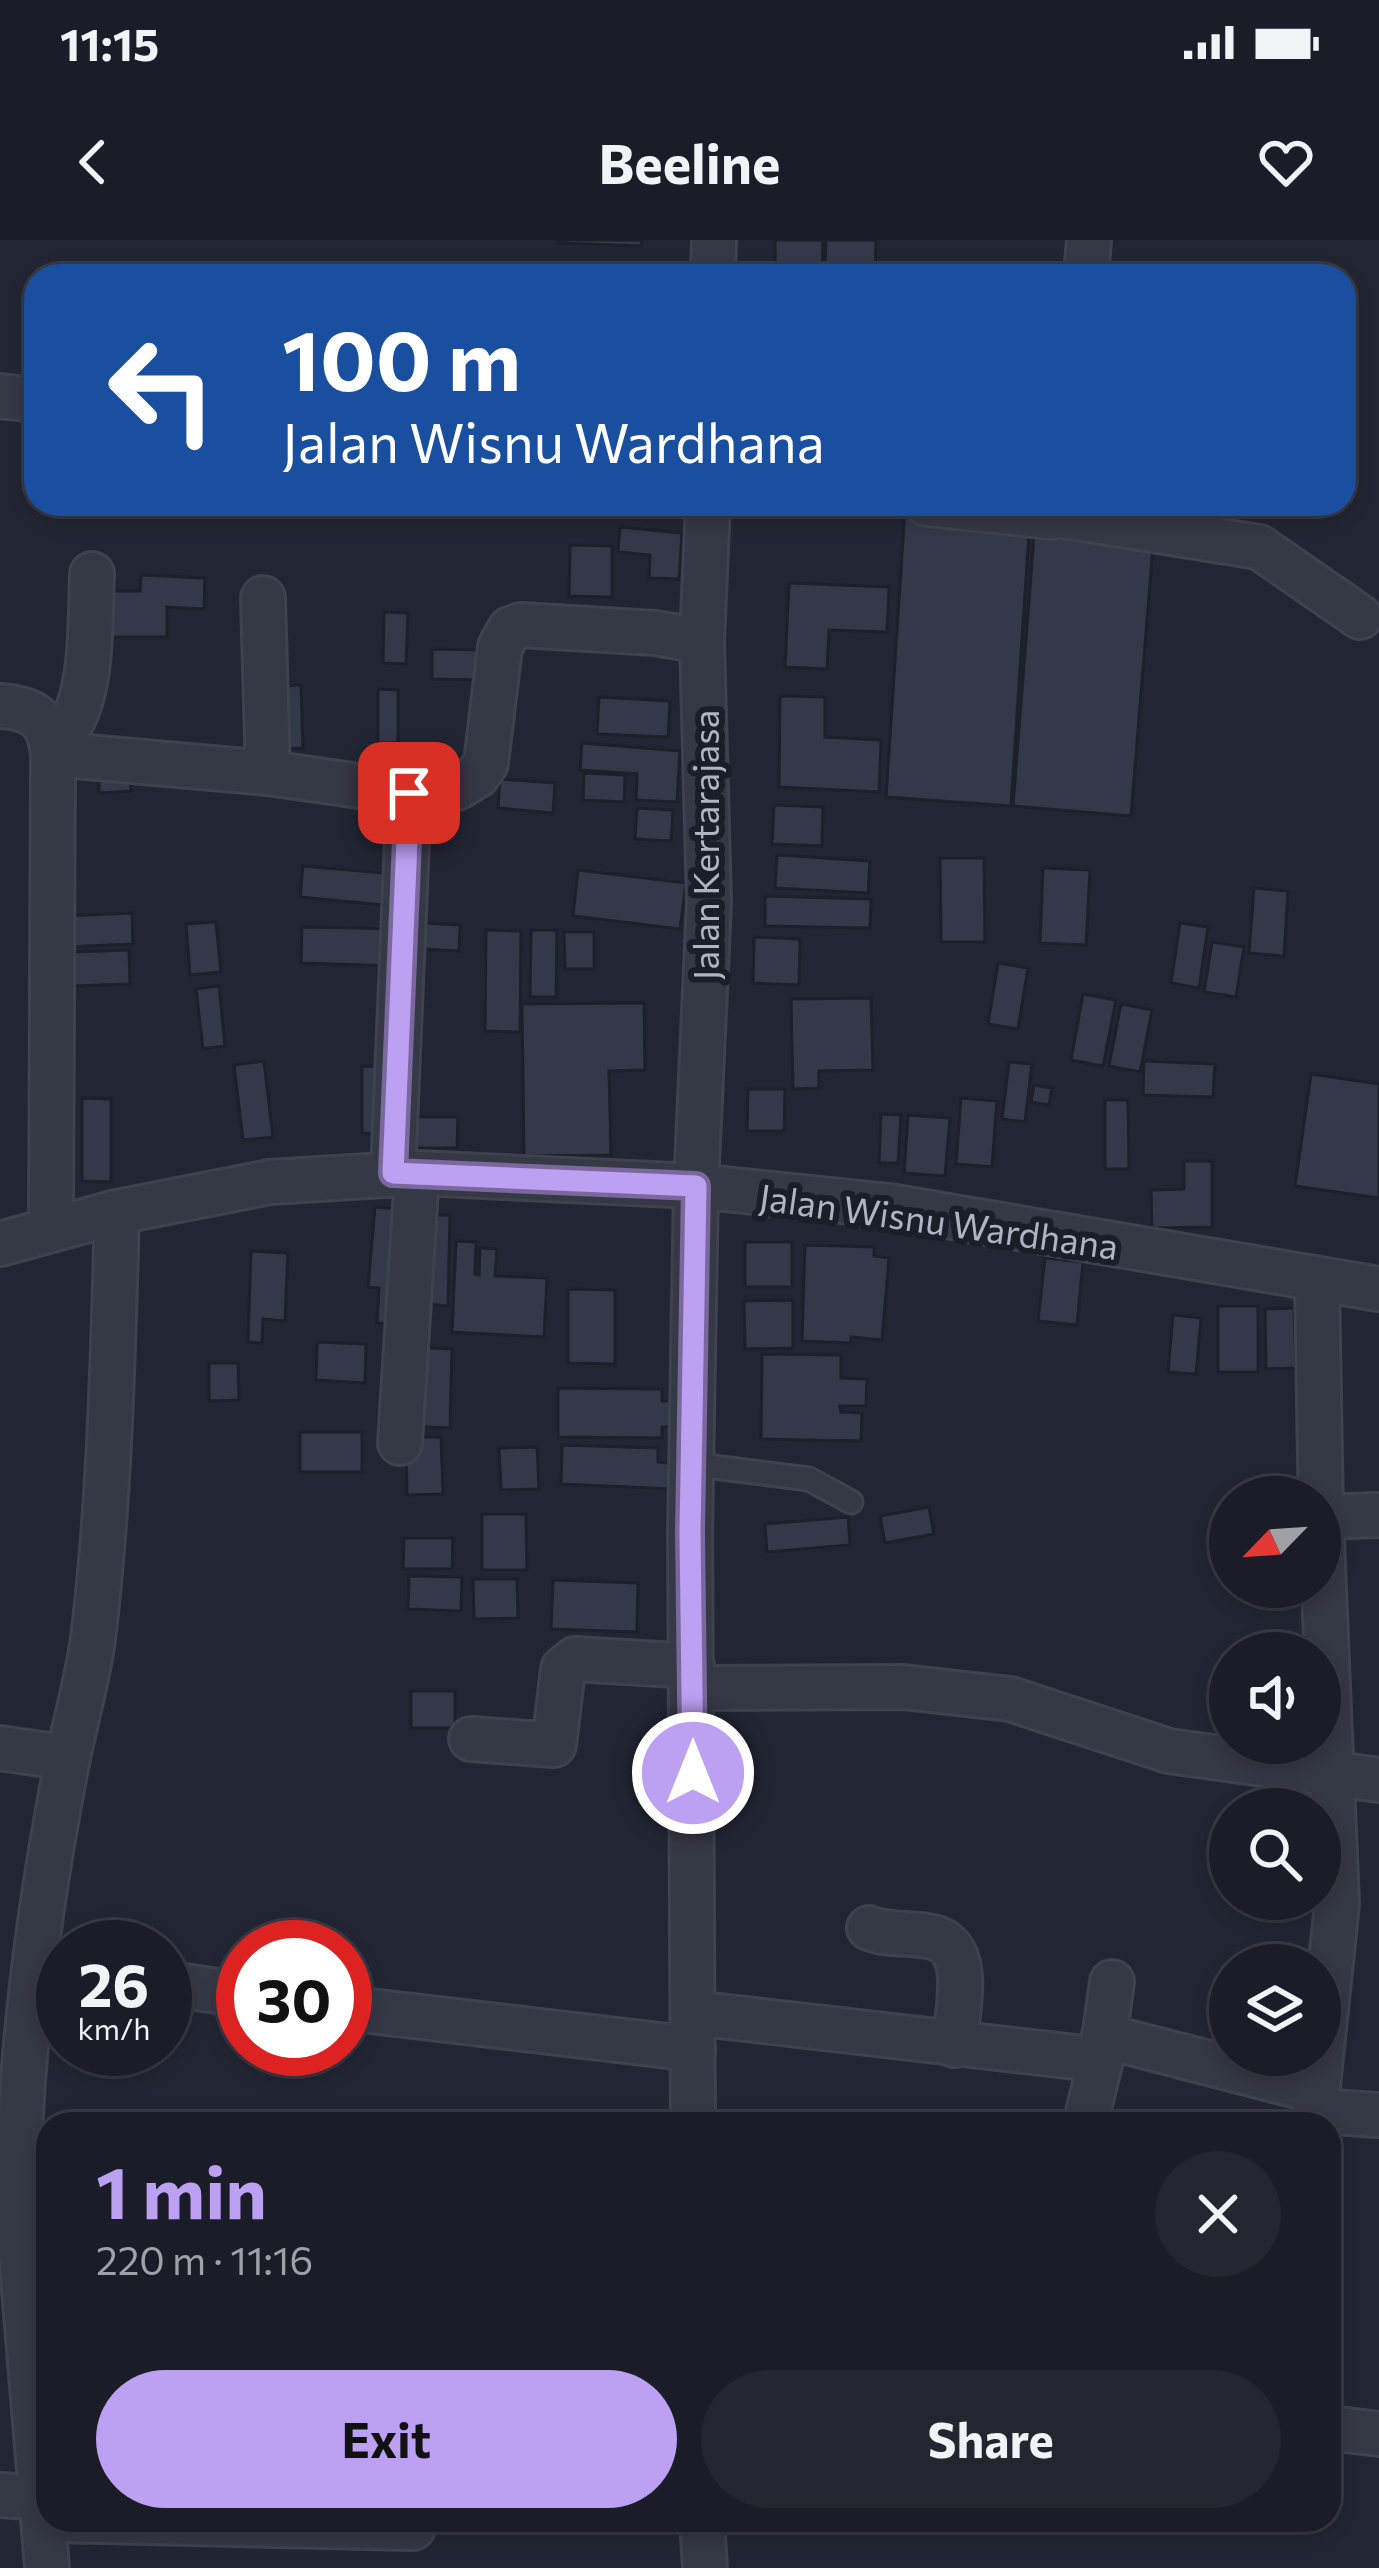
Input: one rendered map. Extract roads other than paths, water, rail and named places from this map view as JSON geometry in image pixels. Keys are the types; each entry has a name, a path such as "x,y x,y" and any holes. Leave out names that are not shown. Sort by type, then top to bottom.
{"street":[{"name":"Jalan Kertarajasa","path":"693,2112 689,1858 694,1730 692,1464 696,1186 710,903 701,641 707,516"},
{"path":"1094,516 1259,547 1360,617"},
{"path":"52,746 79,708 92,574"},
{"path":"263,598 268,773"},
{"path":"52,746 409,793 457,788 478,776 486,763 500,647 510,629 521,625 655,633 701,641"},
{"path":"0,706 24,707 42,717 52,746 51,1228"},
{"path":"400,1443 409,793"},
{"name":"Jalan Wisnu Wardhana","path":"0,1244 117,1212 270,1182 405,1173 696,1186 890,1207 1379,1289"},
{"path":"53,1920 68,1757 92,1644 101,1552 117,1212"},
{"path":"1317,1280 1320,1476"},
{"path":"1341,1516 1379,1515"},
{"path":"1316,2109 1337,1904 1325,1608"},
{"path":"471,1739 554,1745 563,1669 575,1659 692,1677 1010,1699 1169,1751 1379,1780"},
{"path":"0,1748 68,1757"},
{"path":"868,1928 937,1938 950,1947 959,1976 954,2044"},
{"path":"1088,2112 1112,1982"},
{"path":"36,1985 15,2016 34,2143 36,2423"},
{"path":"372,2010 693,2031 1103,2048 1316,2109 1379,2115"},
{"path":"1341,2429 1379,2434"},
{"path":"41,2532 47,2568"},
{"path":"703,2532 705,2568"}],"lane":[{"path":"692,1464 809,1479 851,1502"}]}
